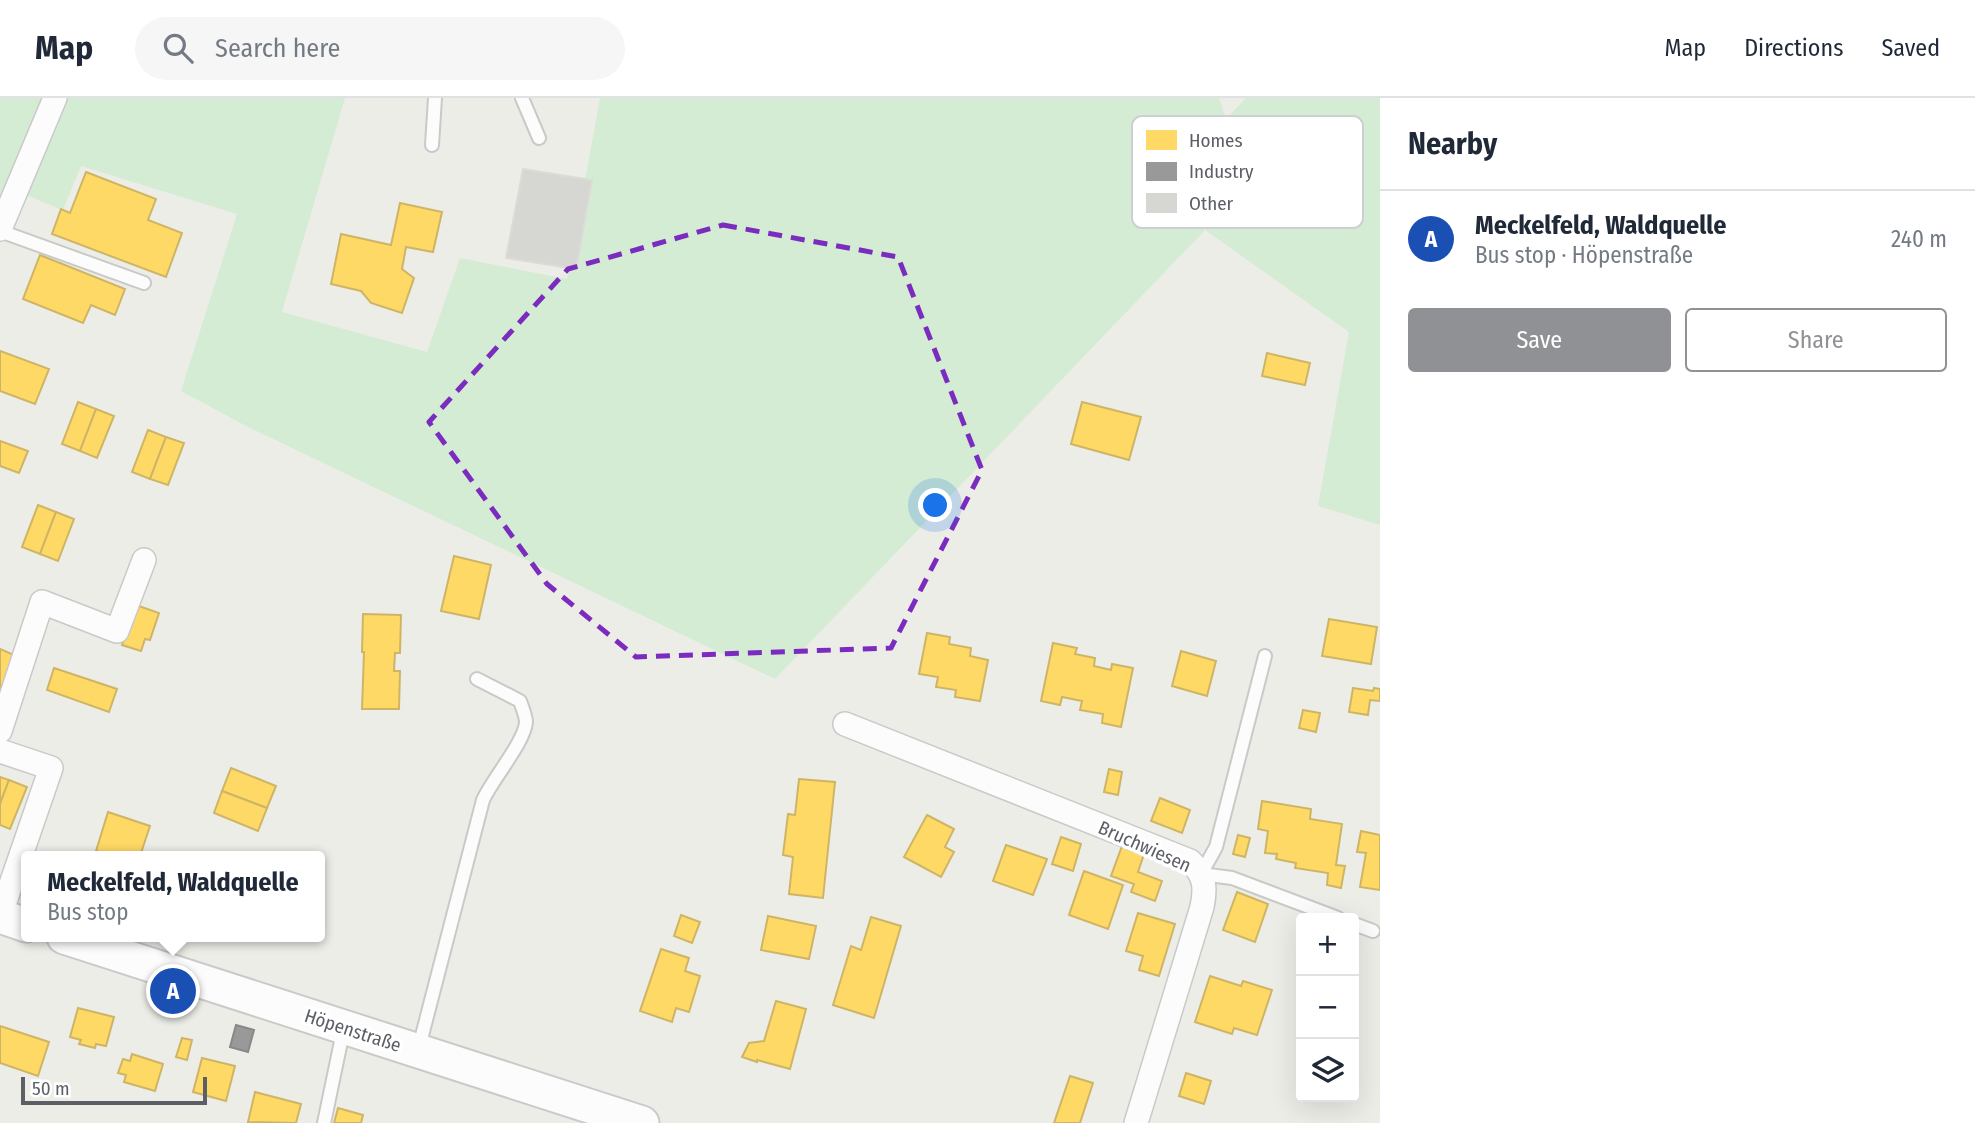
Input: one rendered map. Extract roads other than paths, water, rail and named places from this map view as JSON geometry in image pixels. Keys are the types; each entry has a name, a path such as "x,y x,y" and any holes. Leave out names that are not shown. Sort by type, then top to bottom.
{"main road":[{"path":"0,916 21,923"},
{"name":"Höpenstraße","path":"80,942 642,1123"}],"street":[{"path":"0,230 55,98"},
{"path":"0,731 42,602 117,631 144,560"},
{"name":"Bruchwiesen","path":"845,723 1190,862 1199,869 1205,892 1202,907 1136,1123"},
{"path":"0,751 51,768 22,851"},
{"path":"0,916 21,855"}],"lane":[{"path":"432,145 435,98"},
{"path":"522,98 539,138"},
{"path":"0,230 144,283"},
{"path":"1265,656 1216,848 1201,874 1233,878 1325,913"},
{"path":"418,1051 483,800 491,782 513,752 526,723 520,701 477,679"},
{"path":"1359,926 1373,932"},
{"path":"324,1123 344,1027"}],"place":[{"name":"Meckelfeld, Waldquelle","path":"173,991"}]}
